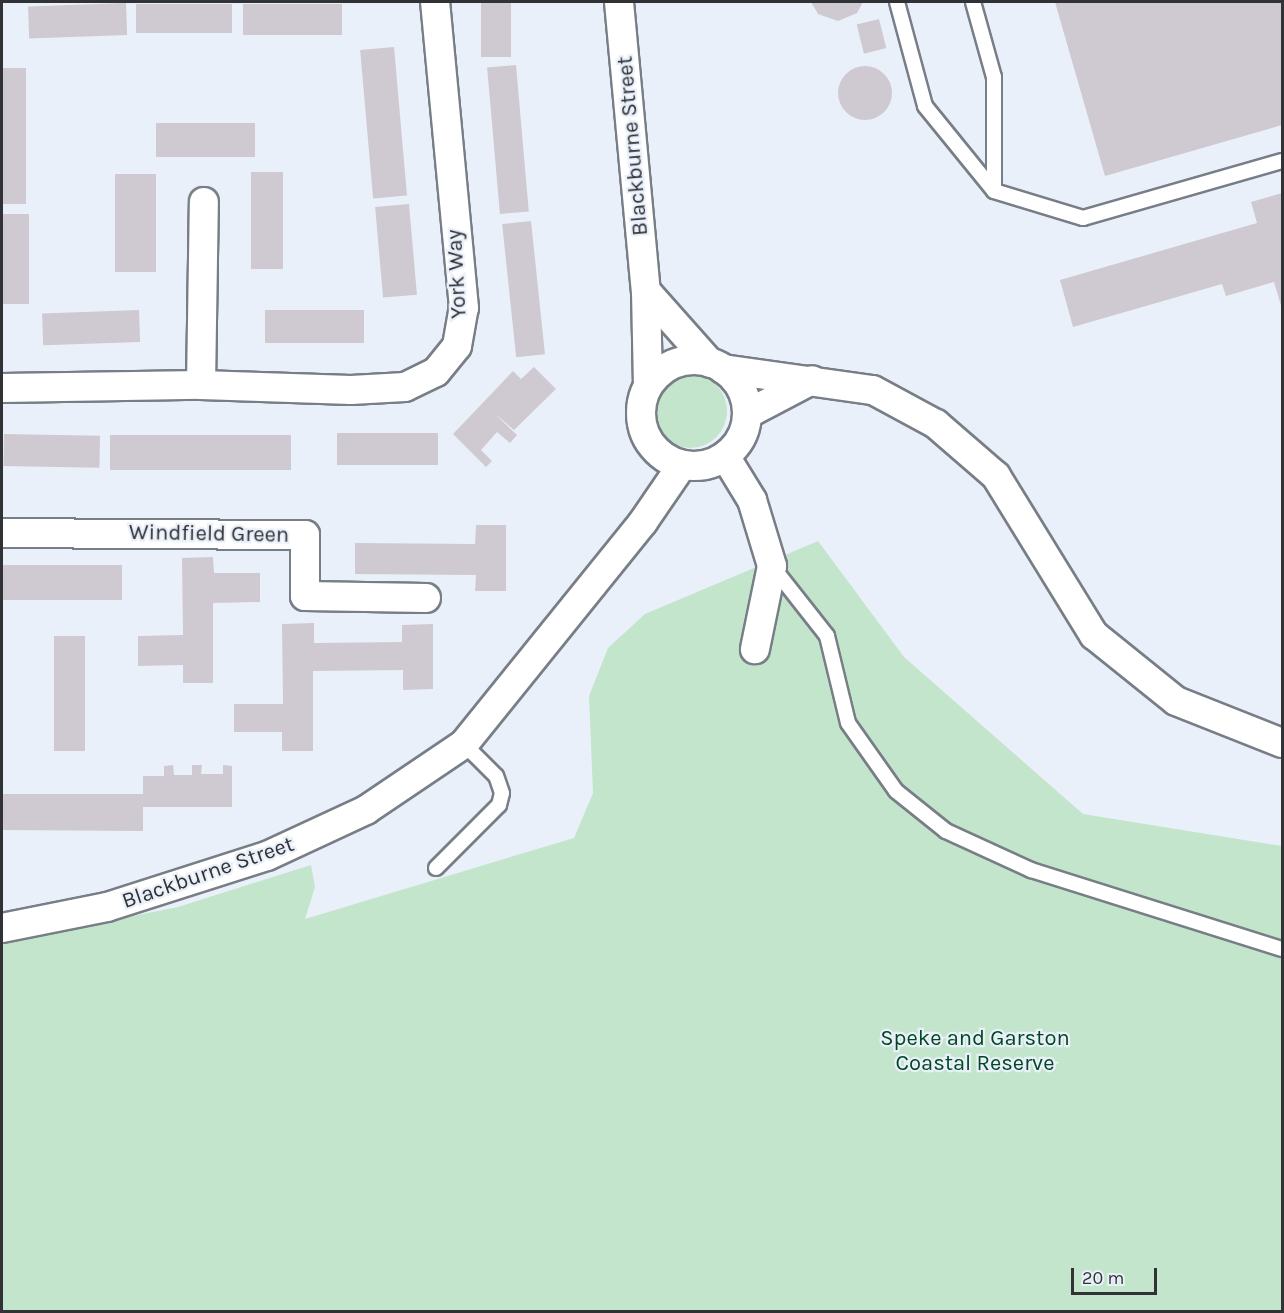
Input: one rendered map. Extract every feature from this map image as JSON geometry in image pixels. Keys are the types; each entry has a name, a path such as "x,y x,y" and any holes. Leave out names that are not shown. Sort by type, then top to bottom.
{"street":[{"name":"York Way","path":"2,388 201,385 405,387 436,372 457,346 464,308 435,2"},
{"name":"Blackburne Street","path":"620,2 646,291 648,386"},
{"path":"201,385 204,202"},
{"path":"646,291 716,366 740,387 747,414 742,436 725,456 709,464 682,465 654,449 642,425 648,386 675,363 716,366 873,390 936,424 996,476 1094,635 1176,701 1282,743"},
{"path":"747,414 812,380"},
{"path":"643,522 654,449"},
{"path":"725,456 752,500 772,566 755,649"},
{"name":"Blackburne Street","path":"2,928 107,907 267,856 366,810 464,744 643,522 682,465"},
{"name":"Windfield Green","path":"2,533 305,535 305,596 426,598"}],"lane":[{"path":"897,2 925,105 994,191 1083,218 1282,161"},
{"path":"973,2 994,77 994,191"},
{"path":"772,566 827,636 848,723 896,791 946,831 1031,870 1282,949"},
{"path":"436,868 499,805 502,793 496,776 464,744"}],"green space":[{"path":"690,374 704,377 716,385 724,397 727,411 724,425 716,437 704,445 690,448 676,445 664,437 656,425 653,411 656,397 664,385 676,377"},
{"name":"Speke and Garston Coastal Reserve","path":"818,541 904,657 1083,814 1282,846 1282,1311 2,1312 2,942 178,907 311,865 315,887 305,919 574,838 593,793 589,696 608,648 645,614"}],"building":[{"path":"481,2 511,2 511,57 481,57"},
{"path":"811,2 863,2 857,13 838,21 818,14"},
{"path":"1055,2 1282,2 1282,125 1105,176"},
{"path":"126,3 127,35 29,38 28,6"},
{"path":"136,4 232,4 232,33 136,33"},
{"path":"243,4 342,4 342,35 243,35"},
{"path":"879,19 886,48 864,54 857,25"},
{"path":"394,47 407,195 373,198 360,50"},
{"path":"516,65 529,211 500,214 487,68"},
{"path":"860,66 870,66 880,70 888,78 892,93 888,108 880,116 870,120 860,120 850,116 842,108 838,98 838,88 842,78 850,70"},
{"path":"2,68 26,68 26,204 2,204"},
{"path":"156,123 255,123 255,157 156,157"},
{"path":"251,172 283,172 283,269 251,269"},
{"path":"115,174 156,174 156,272 115,272"},
{"path":"1282,193 1282,309 1274,282 1226,296 1222,284 1073,327 1060,280 1257,223 1251,202"},
{"path":"409,204 417,295 383,298 375,207"},
{"path":"2,214 29,214 29,304 2,304"},
{"path":"531,221 545,354 516,357 502,224"},
{"path":"139,310 140,342 43,345 42,313"},
{"path":"265,310 364,310 364,343 265,343"},
{"path":"534,367 556,389 514,430 494,413 517,435 510,443 497,432 481,450 492,461 486,467 453,434 513,371 521,379"},
{"path":"337,433 438,433 438,465 337,465"},
{"path":"4,434 100,436 99,468 3,466"},
{"path":"110,435 291,435 291,470 110,470"},
{"path":"476,525 506,525 506,591 475,591 476,575 355,574 355,543 475,544"},
{"path":"213,557 214,573 260,573 260,602 213,603 213,683 183,683 183,665 138,666 138,636 183,635 182,558"},
{"path":"2,565 122,565 122,600 2,600"},
{"path":"314,623 314,643 402,642 402,625 433,624 433,689 403,690 403,670 313,671 313,751 282,751 282,732 234,732 234,704 283,704 282,624"},
{"path":"54,636 85,636 85,751 54,751"},
{"path":"173,765 174,775 192,775 192,765 202,765 201,774 223,774 223,765 232,766 232,807 143,807 143,831 2,830 2,794 143,794 143,776 164,776 164,766"}]}
